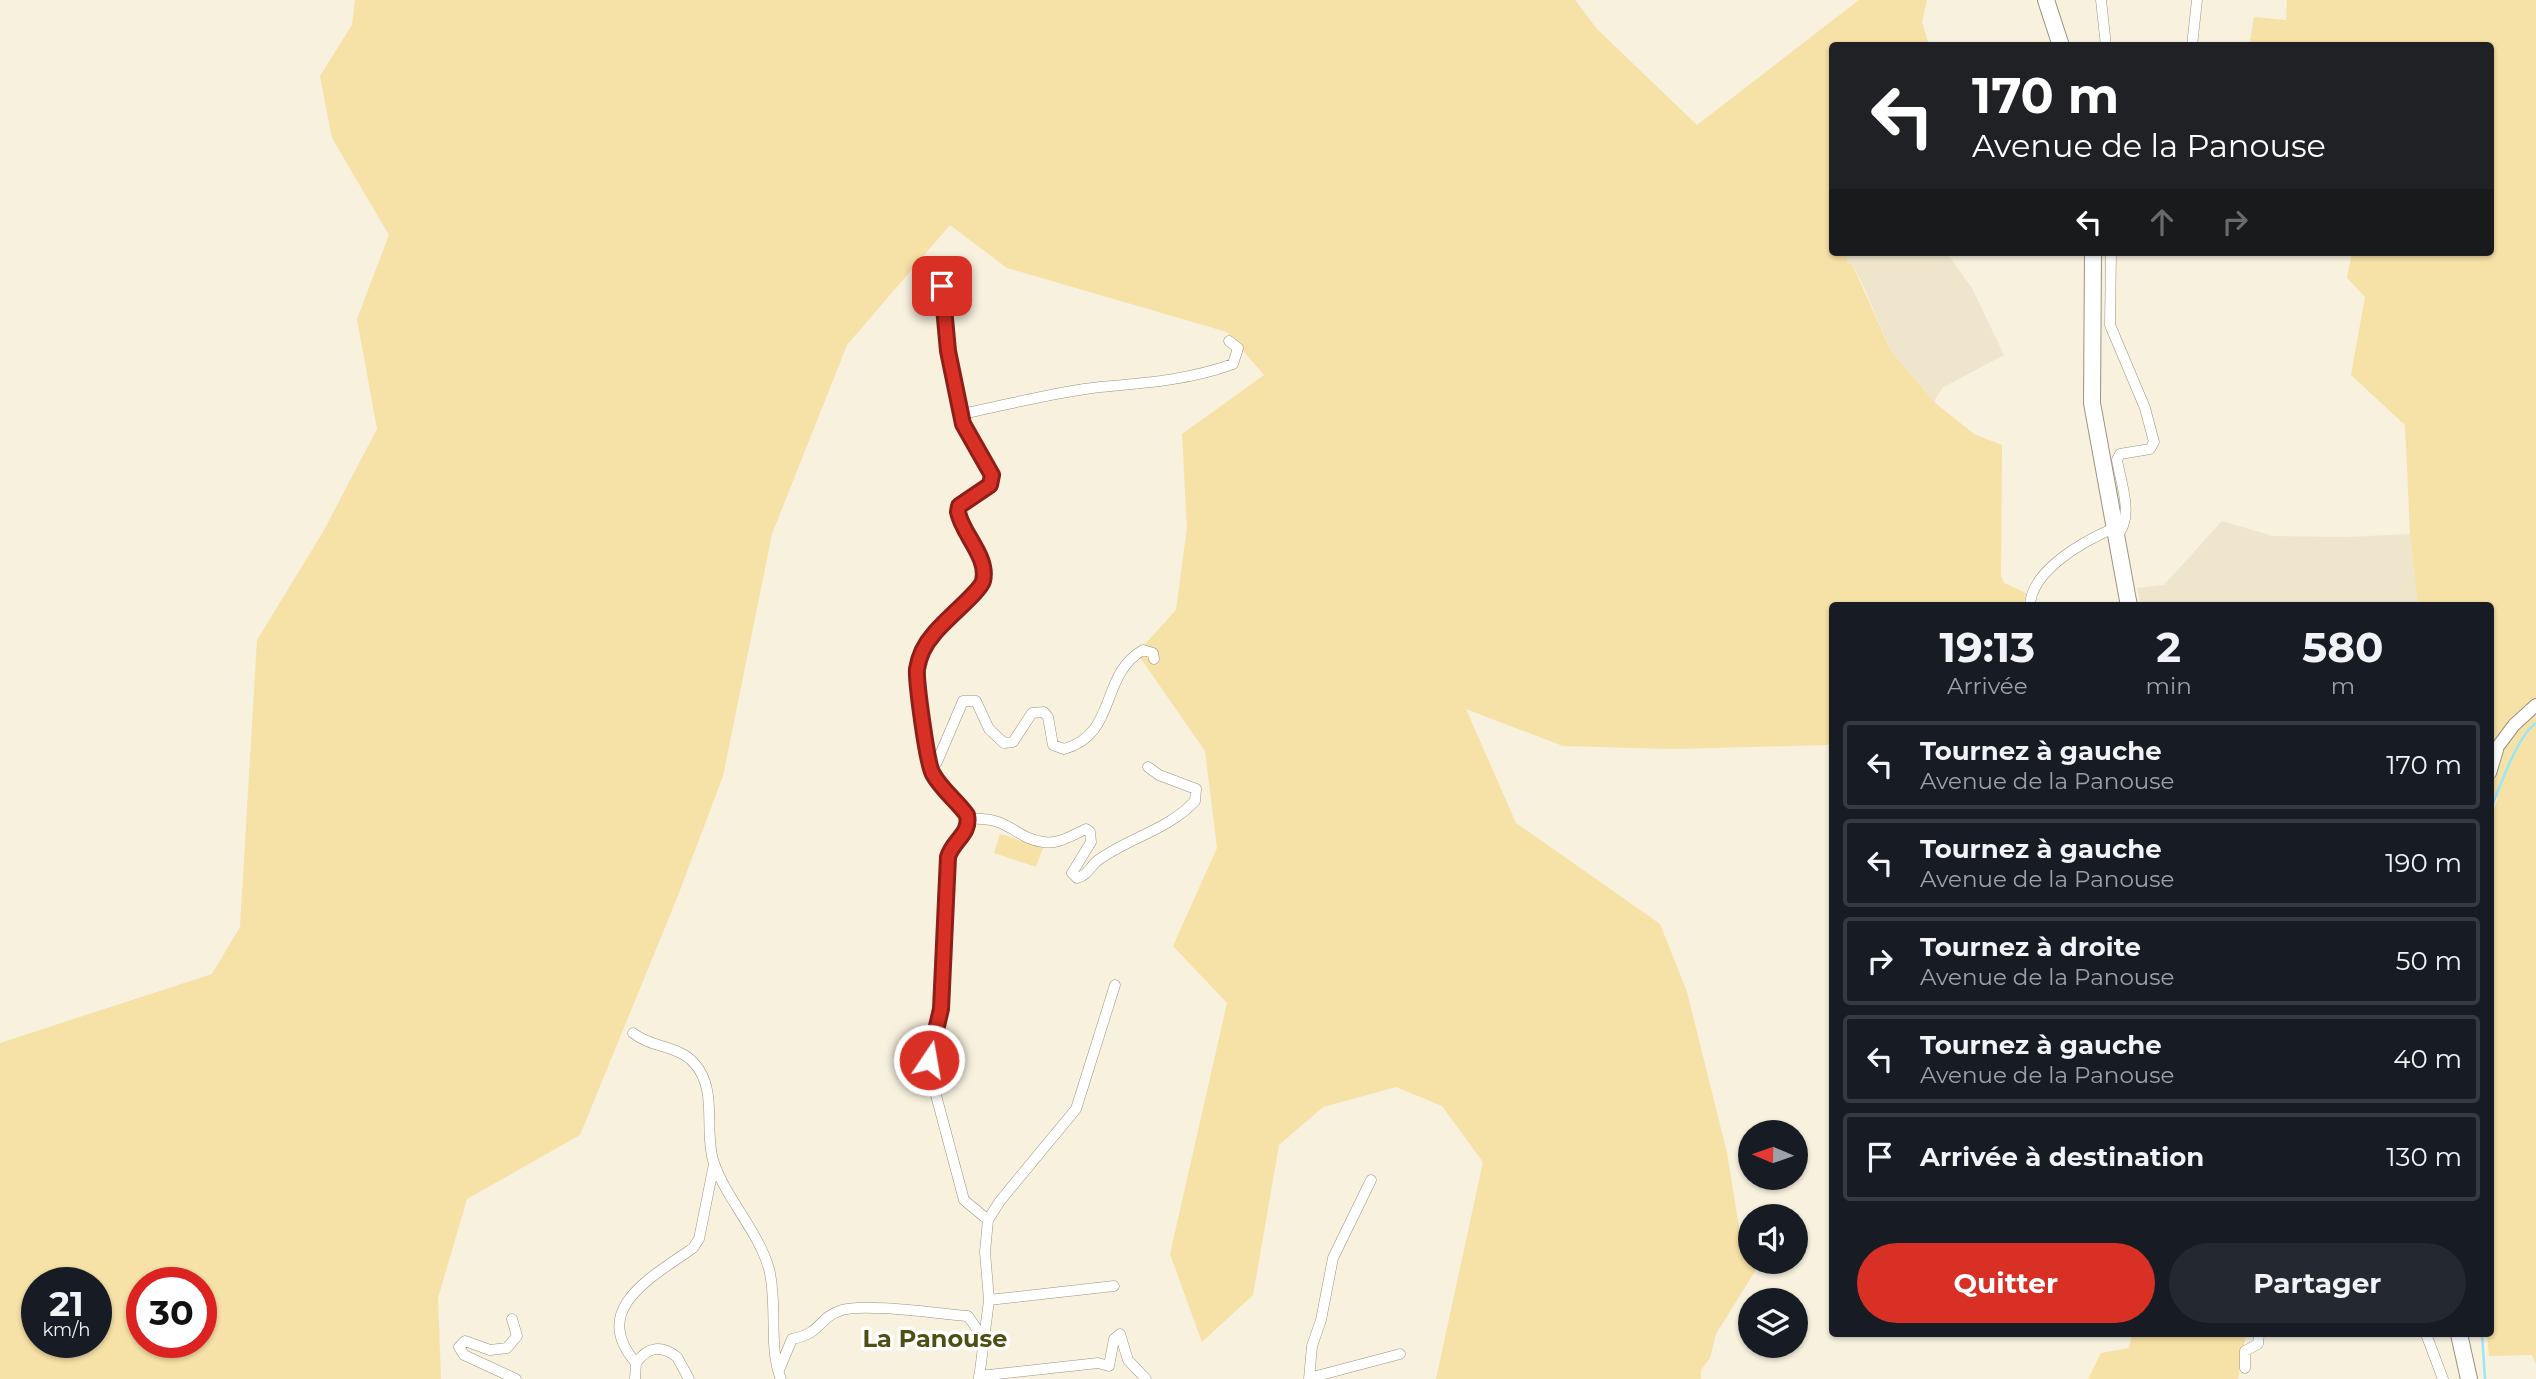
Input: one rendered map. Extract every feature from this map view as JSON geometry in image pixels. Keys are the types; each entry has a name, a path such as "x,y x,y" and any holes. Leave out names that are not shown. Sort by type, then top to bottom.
{"main road":[{"path":"2046,0 2060,42"},
{"path":"2093,256 2092,403 2128,602"},
{"path":"2460,1337 2469,1379"}],"street":[{"path":"2101,0 2106,42"},
{"path":"2192,42 2197,0"},
{"path":"2031,602 2033,586 2041,573 2123,531 2127,514 2117,460 2120,454 2150,449 2154,442 2145,408 2110,325 2111,256"},
{"path":"943,274 947,341 962,414 970,439 992,475 992,481 959,506 958,512 981,562 983,581 974,596 959,605 931,636 917,669 925,724 925,753 930,769 968,819 967,831 955,841 948,857 941,1009 929,1069 964,1200 989,1220"},
{"path":"962,414 1099,387 1163,382 1221,369 1233,364 1238,355 1238,348 1229,341"},
{"path":"930,769 937,762 963,701 976,701 989,729 1003,743 1013,742 1032,713 1044,712 1048,717 1053,745 1064,749 1083,742 1107,712 1111,690 1128,659 1143,650 1153,653 1154,659"},
{"path":"2494,753 2514,725 2536,705"},
{"path":"968,819 985,818 1007,824 1041,842 1065,839 1086,829 1090,832 1091,842 1072,873 1077,878 1086,875 1096,862 1166,824 1195,801 1196,789 1159,775 1148,767"},
{"path":"1115,985 1076,1108 1000,1201 989,1220 985,1252 989,1300 979,1378 1098,1363 1109,1366 1114,1339 1120,1334 1128,1360 1146,1379"},
{"path":"633,1033 643,1041 680,1052 701,1071 706,1086 714,1163 699,1239 693,1248 639,1288 620,1314 618,1332 624,1349 636,1363"},
{"path":"714,1163 768,1265 774,1290 780,1375"},
{"path":"1371,1180 1333,1258 1325,1306 1312,1346 1309,1379 1400,1353"},
{"path":"989,1300 1114,1286"},
{"path":"780,1375 792,1339 810,1336 825,1318 851,1308 968,1316 985,1340"},
{"path":"512,1320 517,1336 507,1348 490,1350 465,1341 459,1347 464,1355 516,1379"},
{"path":"2245,1368 2245,1351 2258,1344 2259,1337"},
{"path":"2427,1337 2443,1379"},
{"path":"635,1379 636,1363 650,1349 664,1349 677,1357 689,1379"}],"shaded area":[{"path":"355,0 1575,0 1597,29 1697,125 1859,0 1927,0 1922,22 1928,42 1829,42 1829,256 1847,256 1847,263 1852,264 1891,351 1934,402 1974,434 2002,445 2001,576 2004,583 2026,593 2024,602 1829,602 1829,745 1673,749 1563,746 1466,709 1516,823 1660,924 1687,992 1727,1153 1738,1221 1738,1274 1753,1274 1745,1288 1738,1288 1738,1299 1716,1334 1710,1358 1701,1370 1701,1379 1436,1379 1483,1162 1442,1106 1396,1087 1323,1107 1279,1145 1253,1295 1202,1342 1170,1254 1227,1003 1173,946 1217,848 1205,751 1137,653 1176,610 1187,528 1182,434 1264,375 1227,332 1007,268 950,225 847,345 772,534 723,776 677,898 580,1135 467,1199 438,1298 441,1379 0,1379 0,1043 212,974 240,927 257,640 323,532 377,429 357,319 389,235 332,138 320,76 352,25"},
{"path":"2287,0 2536,0 2536,1365 2532,1355 2489,1356 2487,1337 2494,1337 2494,810 2498,798 2494,795 2494,602 2418,602 2410,534 2405,425 2351,375 2365,297 2347,278 2351,256 2494,256 2494,42 2250,41 2254,17 2286,20"},
{"path":"1847,256 1949,256 1972,288 2004,355 1942,388 1934,402 1891,351 1863,285 1852,264 1847,263"},
{"path":"2222,521 2273,536 2410,534 2418,602 2140,602 2137,588 2164,585"},
{"path":"1000,834 1043,848 1036,867 994,853"},
{"path":"2131,1337 2245,1337 2238,1379 2088,1379 2101,1353 2129,1348"}],"waterway":[{"path":"2494,801 2515,751 2536,723"},
{"path":"2482,1337 2485,1379"}],"district":[{"name":"La Panouse","path":"935,1338"}],"route":[{"path":"929,1060 941,1009 948,857 951,847 967,831 969,825 967,815 934,777 930,768 925,753 925,724 917,669 931,636 959,605 974,596 983,581 981,562 958,512 959,506 992,481 992,475 963,424 948,351 942,286"}]}
